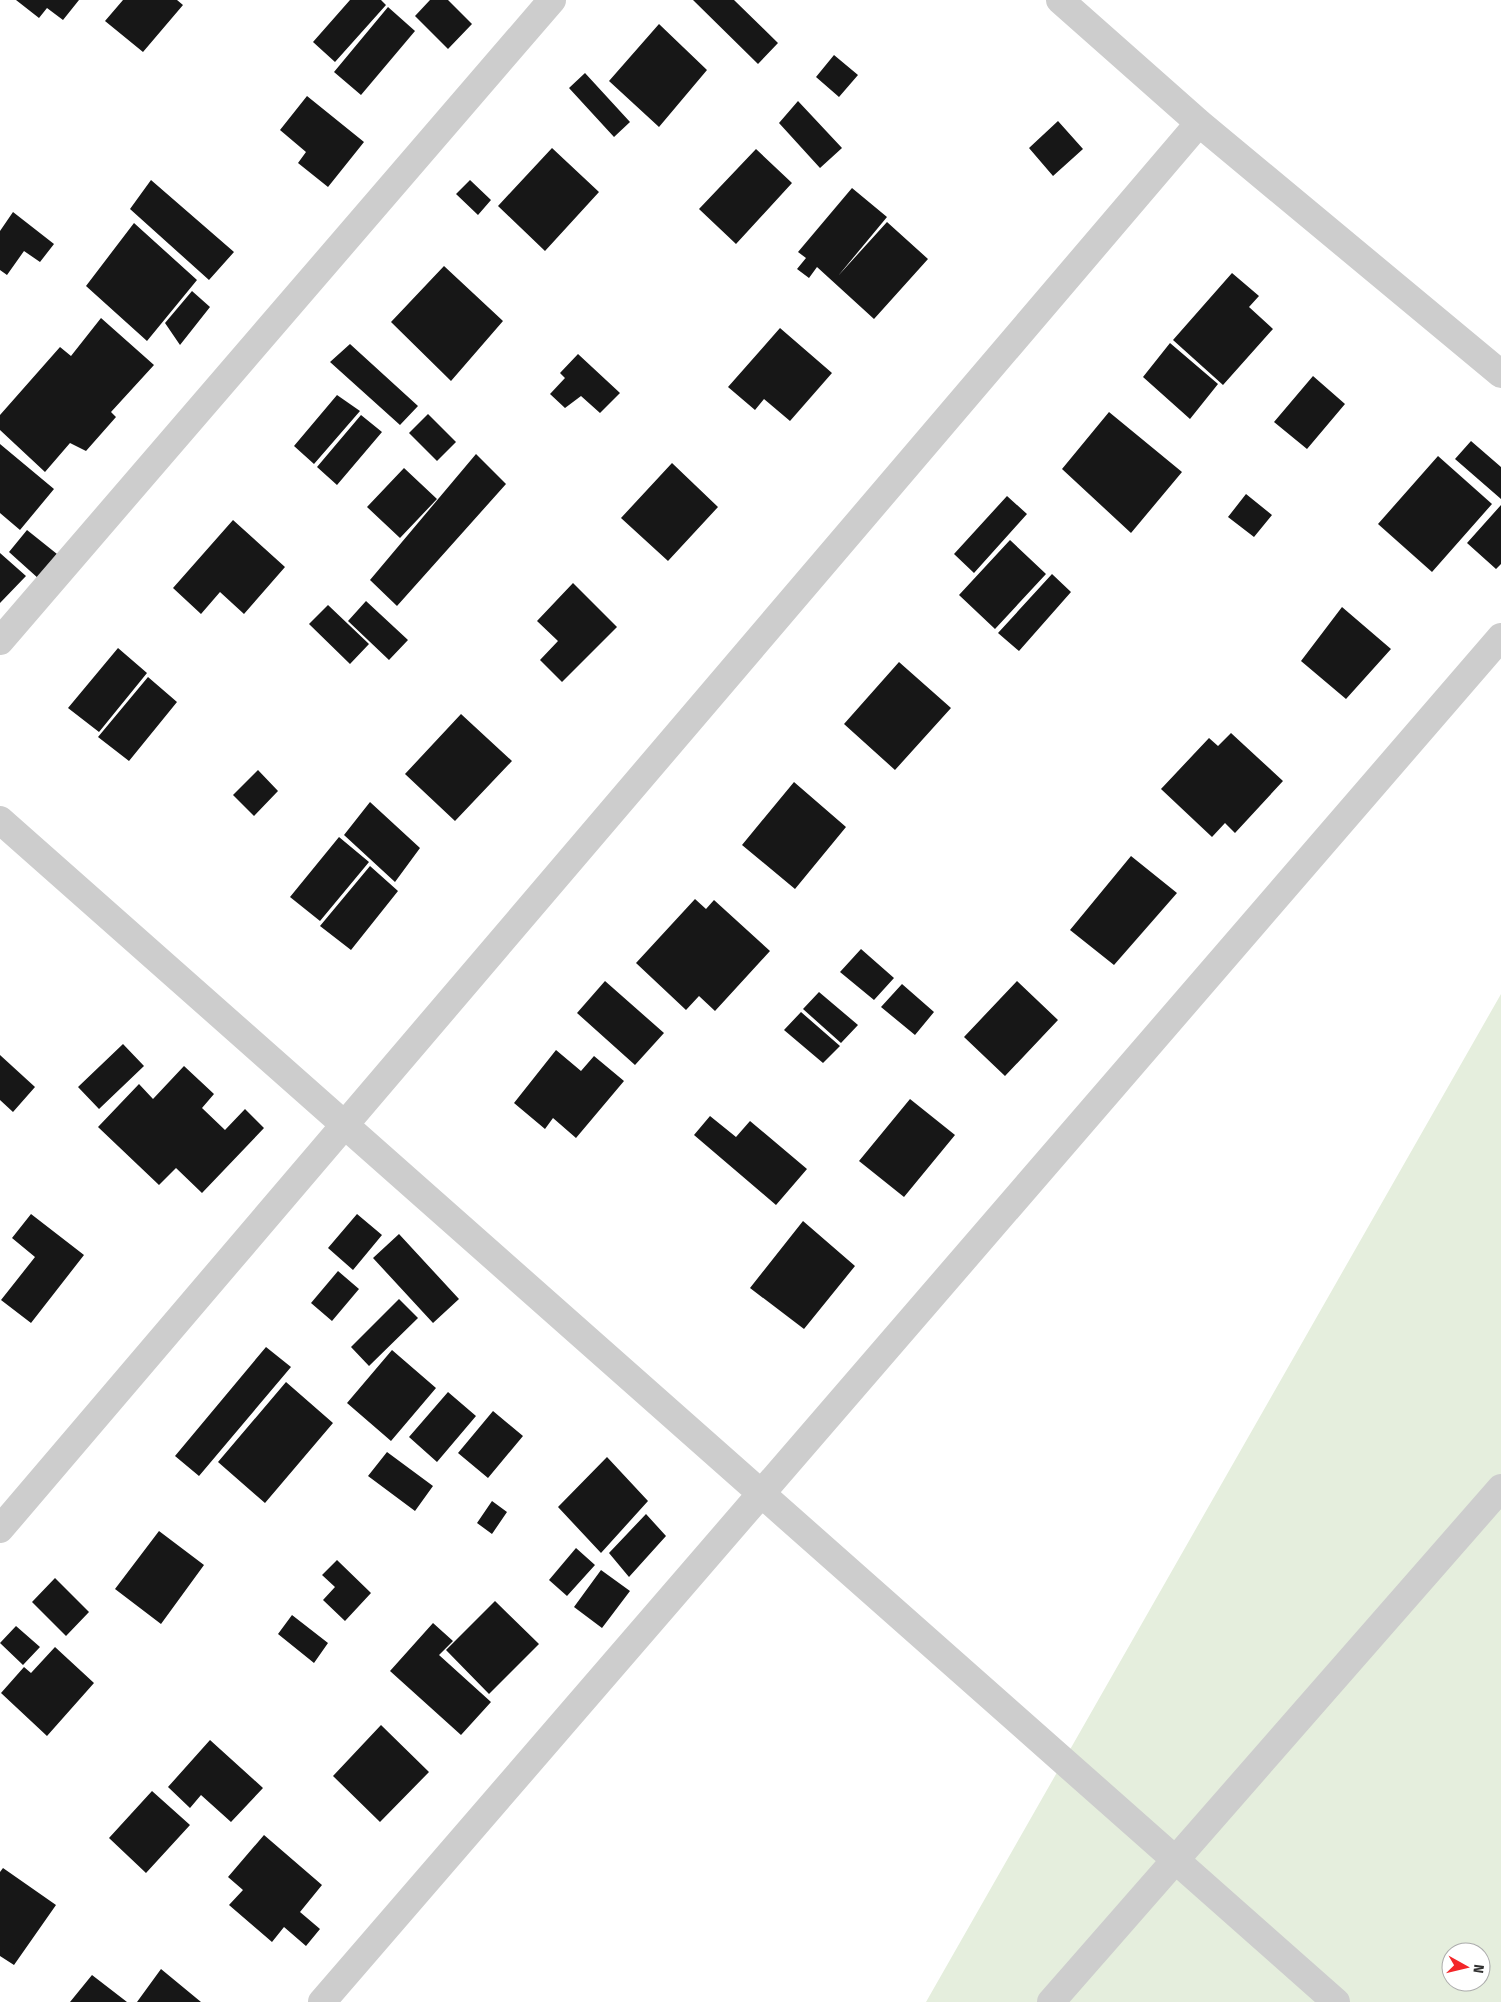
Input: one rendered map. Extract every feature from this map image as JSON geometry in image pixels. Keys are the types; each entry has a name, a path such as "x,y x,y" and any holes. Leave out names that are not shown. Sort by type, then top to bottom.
{"street":[{"path":"0,641 552,0"},
{"path":"1060,0 1199,123 1501,374"},
{"path":"0,1529 1199,123"},
{"path":"322,2002 1501,637"},
{"path":"0,820 1336,2002"},
{"path":"1051,2002 1501,1488"}],"green space":[{"path":"1501,994 1501,2002 926,2002"}],"building":[{"path":"16,0 79,0 63,20 47,8 39,18"},
{"path":"123,0 177,0 183,5 143,52 105,21"},
{"path":"350,0 381,0 386,5 335,62 313,42"},
{"path":"430,0 448,0 472,24 448,49 415,16"},
{"path":"693,0 734,0 778,43 758,64"},
{"path":"388,7 415,31 361,95 334,72"},
{"path":"659,24 707,70 659,127 609,81"},
{"path":"834,55 858,75 839,97 816,77"},
{"path":"585,73 630,122 614,137 569,88"},
{"path":"307,96 364,142 328,187 298,163 306,152 280,130"},
{"path":"798,101 842,148 820,168 779,123"},
{"path":"1058,121 1083,149 1053,176 1029,148"},
{"path":"552,148 599,192 545,251 498,206"},
{"path":"756,149 792,183 736,244 699,209"},
{"path":"151,180 234,252 209,280 130,209"},
{"path":"470,180 491,200 478,215 456,194"},
{"path":"852,188 887,217 838,276 887,222 928,259 874,319 817,267 809,278 797,269 806,258 798,252"},
{"path":"13,212 54,244 40,262 24,251 7,275 0,270 0,231"},
{"path":"134,223 197,280 147,341 86,286"},
{"path":"444,266 503,321 451,381 391,322"},
{"path":"1232,273 1259,296 1249,307 1273,329 1223,385 1173,340"},
{"path":"192,291 210,307 180,345 165,323"},
{"path":"101,318 154,365 111,412 116,417 86,451 70,443 45,472 0,430 0,415 60,347 71,356"},
{"path":"780,328 832,373 790,421 764,399 755,410 728,387"},
{"path":"1170,343 1218,384 1190,419 1143,377"},
{"path":"350,344 418,406 400,425 330,362"},
{"path":"578,354 620,393 600,413 581,396 565,408 550,394 565,378 560,373"},
{"path":"1313,376 1345,404 1307,449 1274,422"},
{"path":"337,395 360,411 314,464 294,446"},
{"path":"1109,412 1182,472 1131,533 1062,469"},
{"path":"428,414 456,442 437,461 409,433"},
{"path":"361,415 382,432 337,485 317,467"},
{"path":"1471,441 1501,467 1501,499 1455,459"},
{"path":"0,444 54,489 20,530 0,513"},
{"path":"476,454 506,484 397,606 370,580"},
{"path":"1438,456 1492,504 1432,572 1378,524"},
{"path":"672,463 718,507 668,561 621,518"},
{"path":"404,468 437,499 400,538 367,507"},
{"path":"1246,494 1272,515 1254,537 1228,517"},
{"path":"1007,496 1027,514 974,573 954,554"},
{"path":"1501,505 1501,564 1496,569 1467,543"},
{"path":"233,520 285,567 244,614 220,592 201,614 173,588"},
{"path":"27,530 57,554 39,579 9,552"},
{"path":"1010,540 1046,574 995,629 959,595"},
{"path":"0,553 26,576 0,603"},
{"path":"1052,574 1071,592 1019,651 998,633"},
{"path":"573,583 617,627 562,682 540,660 558,641 537,621"},
{"path":"366,601 408,640 389,660 348,621"},
{"path":"328,605 369,644 350,664 309,624"},
{"path":"1342,607 1391,649 1346,699 1301,661"},
{"path":"118,648 147,673 99,732 68,708"},
{"path":"899,662 951,708 895,770 844,724"},
{"path":"148,677 177,702 129,761 98,737"},
{"path":"461,714 512,761 455,821 405,774"},
{"path":"1231,733 1283,781 1235,833 1225,823 1212,837 1161,789 1209,738 1218,746"},
{"path":"258,770 278,791 254,816 233,795"},
{"path":"794,782 846,827 795,889 742,845"},
{"path":"370,802 420,848 395,882 344,835"},
{"path":"339,837 369,862 320,921 290,897"},
{"path":"1131,856 1177,893 1114,965 1070,930"},
{"path":"370,866 398,891 351,950 320,926"},
{"path":"695,899 706,909 714,900 770,951 715,1011 699,996 686,1010 636,963"},
{"path":"861,949 894,978 874,1000 840,972"},
{"path":"605,981 664,1033 635,1065 577,1013"},
{"path":"1017,981 1058,1020 1005,1076 964,1037"},
{"path":"902,984 934,1012 915,1035 881,1007"},
{"path":"819,992 858,1025 841,1043 803,1009"},
{"path":"801,1012 840,1046 823,1063 784,1030"},
{"path":"123,1044 144,1066 99,1109 78,1087"},
{"path":"556,1050 581,1071 594,1056 624,1081 576,1138 553,1118 545,1129 514,1103"},
{"path":"0,1055 35,1087 13,1112 0,1100"},
{"path":"184,1066 214,1094 202,1108 225,1130 245,1109 264,1128 202,1193 176,1168 159,1185 98,1127 139,1084 153,1099"},
{"path":"910,1099 955,1135 904,1197 859,1161"},
{"path":"710,1116 736,1137 750,1121 807,1169 776,1205 694,1135"},
{"path":"31,1214 84,1255 31,1323 1,1300 35,1257 12,1238"},
{"path":"357,1214 382,1235 353,1270 328,1248"},
{"path":"803,1221 855,1266 804,1329 750,1288"},
{"path":"399,1234 459,1299 433,1323 373,1258"},
{"path":"338,1271 359,1289 332,1321 311,1303"},
{"path":"399,1299 418,1318 369,1366 351,1347"},
{"path":"266,1347 291,1367 199,1476 175,1456"},
{"path":"392,1350 436,1388 391,1441 347,1403"},
{"path":"286,1382 333,1423 265,1503 218,1462"},
{"path":"448,1392 476,1416 437,1462 409,1437"},
{"path":"493,1411 523,1436 488,1478 458,1453"},
{"path":"387,1452 433,1486 415,1511 368,1476"},
{"path":"607,1457 648,1501 601,1553 558,1507"},
{"path":"492,1501 507,1512 492,1534 477,1523"},
{"path":"646,1514 666,1536 629,1577 609,1553"},
{"path":"159,1531 204,1565 161,1624 115,1589"},
{"path":"576,1548 595,1565 567,1596 549,1580"},
{"path":"337,1560 371,1593 345,1621 323,1600 335,1587 322,1575"},
{"path":"601,1570 630,1591 602,1628 574,1607"},
{"path":"55,1578 89,1612 66,1636 32,1602"},
{"path":"495,1601 539,1644 489,1694 446,1650"},
{"path":"292,1615 328,1643 314,1663 278,1634"},
{"path":"433,1623 453,1641 439,1655 491,1702 461,1735 390,1671"},
{"path":"16,1626 40,1647 23,1665 0,1643"},
{"path":"55,1647 94,1683 47,1736 1,1693 24,1667 31,1673"},
{"path":"381,1725 429,1772 380,1822 333,1776"},
{"path":"210,1740 263,1788 231,1822 201,1795 190,1808 168,1787"},
{"path":"152,1791 190,1825 146,1873 109,1838"},
{"path":"264,1835 322,1885 300,1912 320,1929 306,1946 284,1927 272,1942 229,1905 243,1890 228,1877"},
{"path":"3,1868 56,1905 14,1965 0,1956 0,1872"},
{"path":"161,1969 201,2002 137,2002"},
{"path":"92,1975 127,2002 70,2002"}]}
